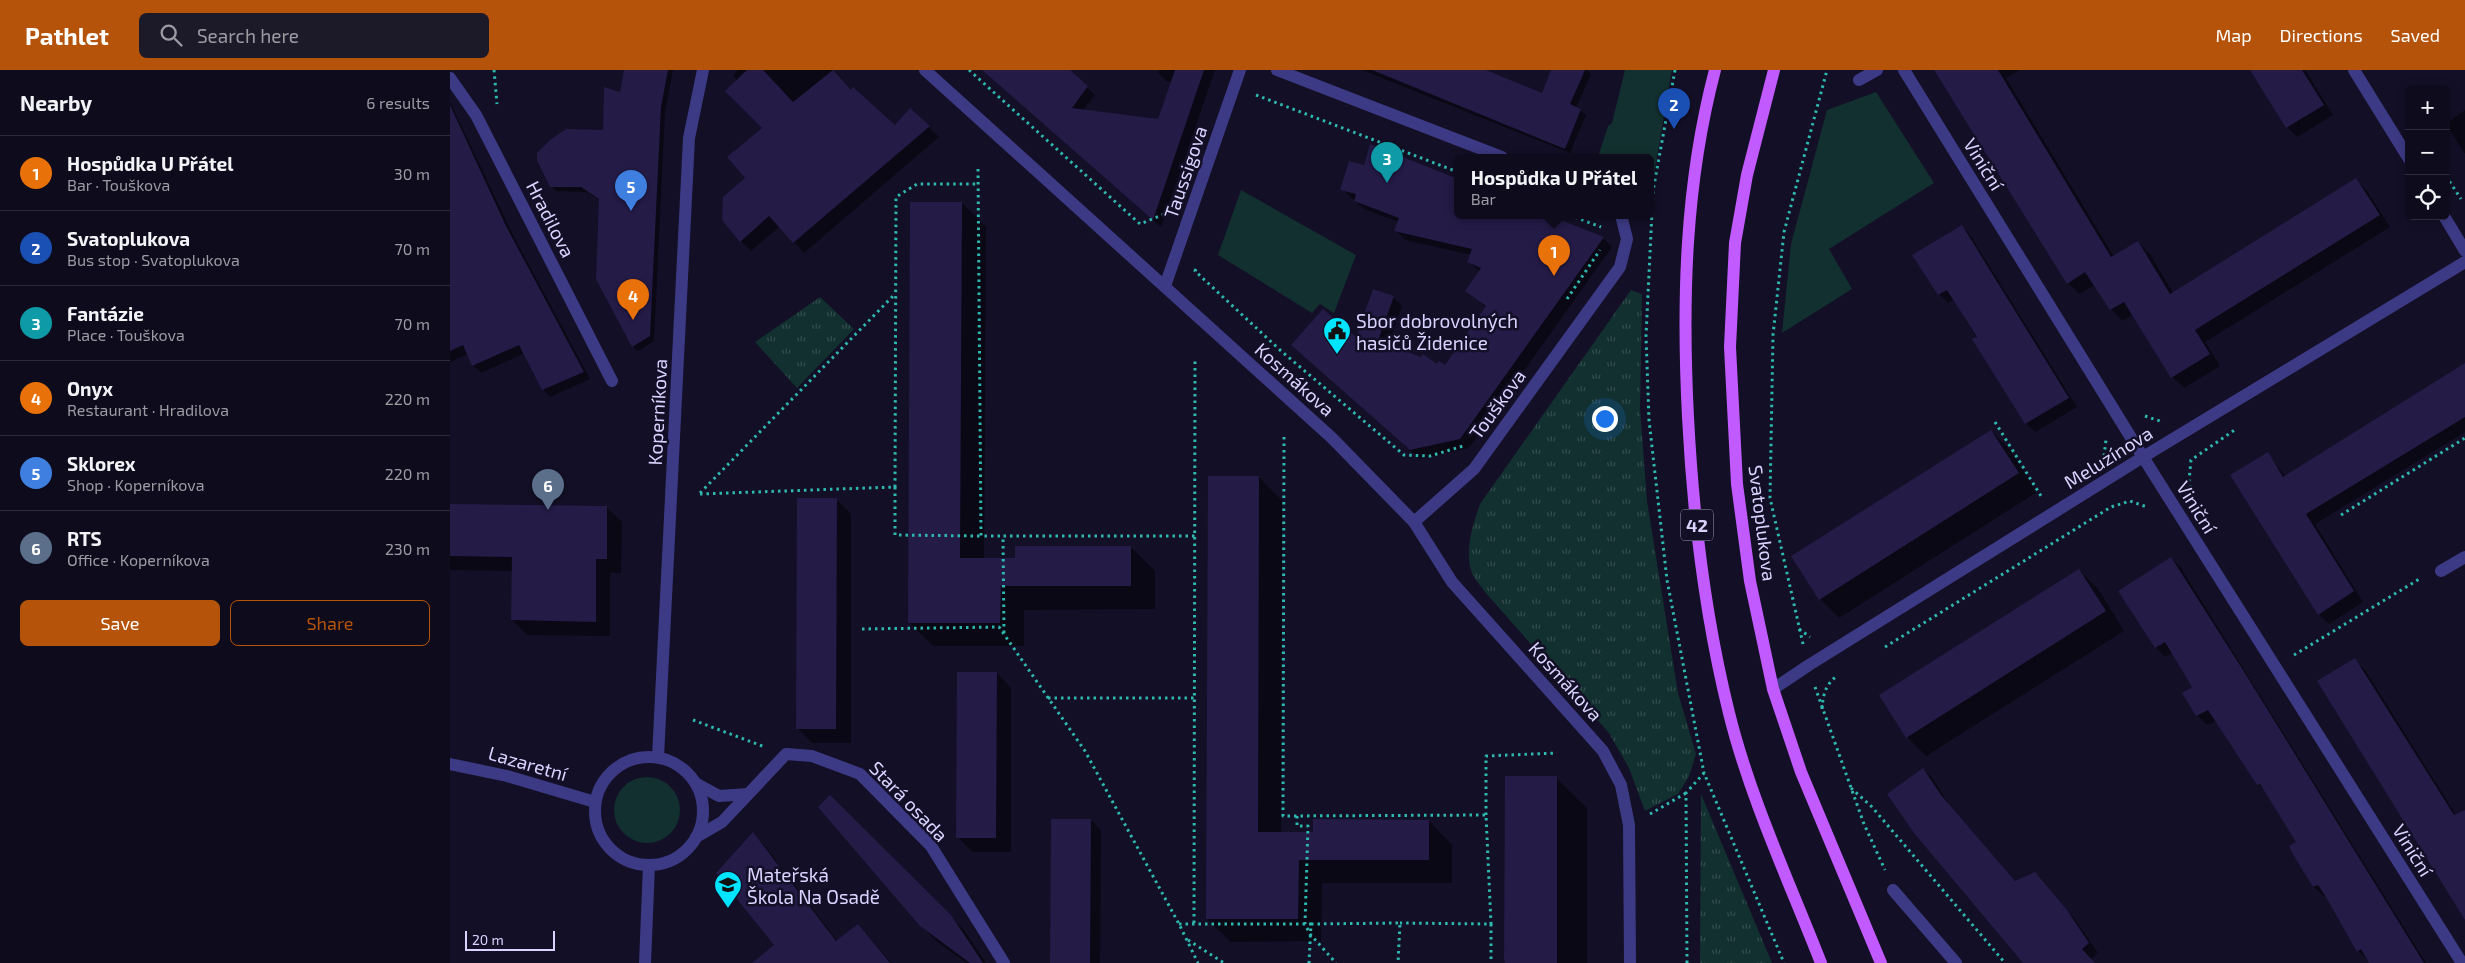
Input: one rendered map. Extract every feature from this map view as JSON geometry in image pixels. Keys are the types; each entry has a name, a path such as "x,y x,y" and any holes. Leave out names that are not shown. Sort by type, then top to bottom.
{"main road":[{"name":"42","path":"1715,70 1698,145 1687,235 1684,347 1691,480 1705,594 1729,714 1752,785 1821,963"},
{"name":"Svatoplukova","path":"1774,70 1747,175 1735,243 1730,347 1736,484 1750,581 1773,689 1801,772 1881,963"}],"street":[{"name":"Koperníkova","path":"658,757 689,138 703,70"},
{"name":"Kosmákova","path":"925,70 1332,438 1414,522 1452,582 1603,751 1620,785 1629,825"},
{"name":"Taussigova","path":"1164,286 1240,70"},
{"path":"1277,70 1494,154"},
{"path":"1859,80 1877,70"},
{"name":"Viniční","path":"1904,70 2144,457 2462,963"},
{"path":"2354,70 2405,153"},
{"name":"Hradilova","path":"450,78 476,115 612,381"},
{"name":"Touškova","path":"1414,522 1474,469 1620,267 1627,239 1622,219"},
{"path":"2446,220 2465,251"},
{"name":"Meluzínova","path":"1773,689 2144,457 2465,262"},
{"path":"2441,571 2465,557"},
{"name":"Stará osada","path":"696,837 722,822 786,754 812,756 860,774 931,846 1004,963"},
{"path":"697,784 702,803 702,820 696,837 684,852 667,861 649,865 630,862 614,852 602,838 595,821 595,802 600,786 610,772 624,762 641,757 658,757 673,762 687,772 697,784 719,796 748,794"},
{"name":"Lazaretní","path":"450,764 464,765 506,776 595,802"},
{"path":"1629,825 1630,963"},
{"path":"644,963 649,865"},
{"path":"1893,890 1956,963"}],"path":[{"path":"969,70 1140,224 1167,213 1170,204"},
{"path":"1654,191 1675,70"},
{"path":"1827,70 1784,232 1773,335 1770,498 1799,629 1822,710 1851,788 1893,890"},
{"path":"1253,103 1256,94 1454,170"},
{"path":"978,169 981,536"},
{"path":"2450,183 2463,204"},
{"path":"978,184 917,184 896,196 895,536 1194,536"},
{"path":"1580,219 1604,228"},
{"path":"1652,219 1646,336 1649,420 1667,580 1704,773 1784,963"},
{"path":"1565,302 1603,246"},
{"path":"1198,262 1195,271 1280,350 1404,455 1430,456 1466,446"},
{"path":"895,487 700,494 896,294"},
{"path":"1194,360 1194,923"},
{"path":"2142,413 2148,419 2163,421"},
{"path":"1994,422 2044,501"},
{"path":"1284,437 1284,816 1486,815"},
{"path":"2341,515 2465,438"},
{"path":"2103,458 2106,439"},
{"path":"2193,495 2189,481 2191,460 2207,448"},
{"path":"1884,647 2112,507 2130,501 2146,506 2152,512"},
{"path":"1003,536 1004,634"},
{"path":"2293,655 2430,573 2441,571"},
{"path":"862,629 999,627 1085,751 1187,939 1198,963"},
{"path":"1799,629 1808,637 1814,637"},
{"path":"1822,710 1823,694 1829,681"},
{"path":"1048,698 1194,698"},
{"path":"693,720 765,747"},
{"path":"1491,963 1486,756 1557,753"},
{"path":"1629,825 1686,793 1704,773"},
{"path":"1851,788 1872,807 2005,963"},
{"path":"1686,793 1687,963"},
{"path":"1297,816 1297,826 1308,826 1305,924 1310,934 1336,963"},
{"path":"1398,963 1400,923"},
{"path":"1179,924 1491,924"},
{"path":"1309,963 1311,924"},
{"path":"1187,939 1224,963"}],"green space":[{"path":"1625,70 1672,70 1654,174 1654,154 1599,154 1608,126 1612,123"},
{"path":"1876,92 1934,183 1829,249 1852,289 1782,333 1791,244 1827,110"},
{"path":"1241,190 1356,255 1334,313 1320,304 1312,313 1218,255"},
{"path":"1631,290 1642,294 1640,409 1647,501 1678,693 1696,754 1689,776 1678,794 1645,811 1629,768 1609,733 1485,592 1473,575 1469,556 1472,529 1480,504"},
{"path":"820,297 854,329 797,388 755,342"},
{"path":"647,777 660,780 670,787 677,797 680,810 677,823 670,833 660,840 647,843 634,840 624,833 617,823 614,810 617,797 624,787 634,780"},
{"path":"1701,794 1772,963 1700,963"}],"building":[{"path":"624,70 668,70 661,107 650,336 632,347 596,279 599,199 581,187 550,187 537,160 537,153 550,140 566,129 603,130 604,87 620,92"},
{"path":"747,70 763,70 793,102 833,70 851,90 853,87 895,125 910,108 930,126 793,243 769,216 740,242 722,220 723,197 745,178 727,157 762,128 725,91"},
{"path":"982,70 1070,70 1088,86 1072,108 1158,119 1175,70 1204,70 1153,220"},
{"path":"1372,70 1486,70 1542,93 1551,70 1585,70 1570,104 1581,109 1565,149"},
{"path":"1934,70 1998,70 2111,257 2138,241 2170,294 2356,178 2380,215 2195,330 2210,354 2171,378 2124,302 2110,310 2085,272 2067,284"},
{"path":"2250,70 2302,70 2324,105 2286,128"},
{"path":"450,105 506,226 584,372 542,390 519,345 472,366 463,345 450,351"},
{"path":"1370,144 1454,177 1454,219 1558,219 1604,237 1460,439 1410,450 1291,345 1323,309 1356,337 1373,289 1394,296 1378,341 1421,357 1423,354 1437,364 1439,361 1445,365 1486,306 1465,291 1481,268 1467,262 1472,249 1394,231 1399,218 1354,201 1356,194 1340,190 1349,161 1364,165"},
{"path":"910,202 962,202 960,558 1015,558 1015,546 1131,546 1131,586 1001,586 1000,623 908,623"},
{"path":"1962,225 2069,398 2025,424 1972,339 1977,337 1947,290 1938,295 1912,255"},
{"path":"2465,363 2465,417 2306,514 2354,591 2318,615 2230,475 2268,452 2283,477"},
{"path":"1991,430 2019,473 1819,600 1791,556"},
{"path":"1208,476 1259,476 1258,832 1313,832 1313,819 1429,820 1429,860 1299,860 1298,919 1206,919"},
{"path":"797,498 837,498 836,729 796,729"},
{"path":"450,504 607,506 607,559 596,559 596,622 511,620 512,557 450,556"},
{"path":"2171,557 2424,963 2369,963 2361,949 2357,952 2326,897 2318,885 2313,887 2294,856 2289,846 2296,842 2260,784 2257,785 2208,710 2196,716 2182,693 2192,687 2165,642 2155,648 2118,591"},
{"path":"2079,569 2106,611 1906,738 1879,695"},
{"path":"2355,658 2454,815 2465,810 2465,920 2317,681"},
{"path":"957,672 997,672 996,838 956,838"},
{"path":"1923,768 1941,795 2015,881 2035,872 2067,910 2089,943 2082,949 2095,963 2023,963 1914,833 1887,794"},
{"path":"1505,776 1557,776 1557,963 1505,963"},
{"path":"830,795 951,915 983,963 970,963 920,926 818,807"},
{"path":"1051,819 1091,819 1090,963 1050,963"},
{"path":"753,832 836,941 858,924 890,963 752,963 774,945 716,873"}],"place":[{"name":"Svatoplukova","path":"1674,129"},
{"name":"Fantázie","path":"1387,183"},
{"name":"Sklorex","path":"631,211"},
{"name":"Hospůdka U Přátel","path":"1554,276"},
{"name":"Onyx","path":"633,320"},
{"name":"Sbor dobrovolných hasičů Židenice","path":"1337,355"},
{"name":"RTS","path":"548,510"},
{"name":"Mateřská Škola Na Osadě","path":"728,909"}]}
